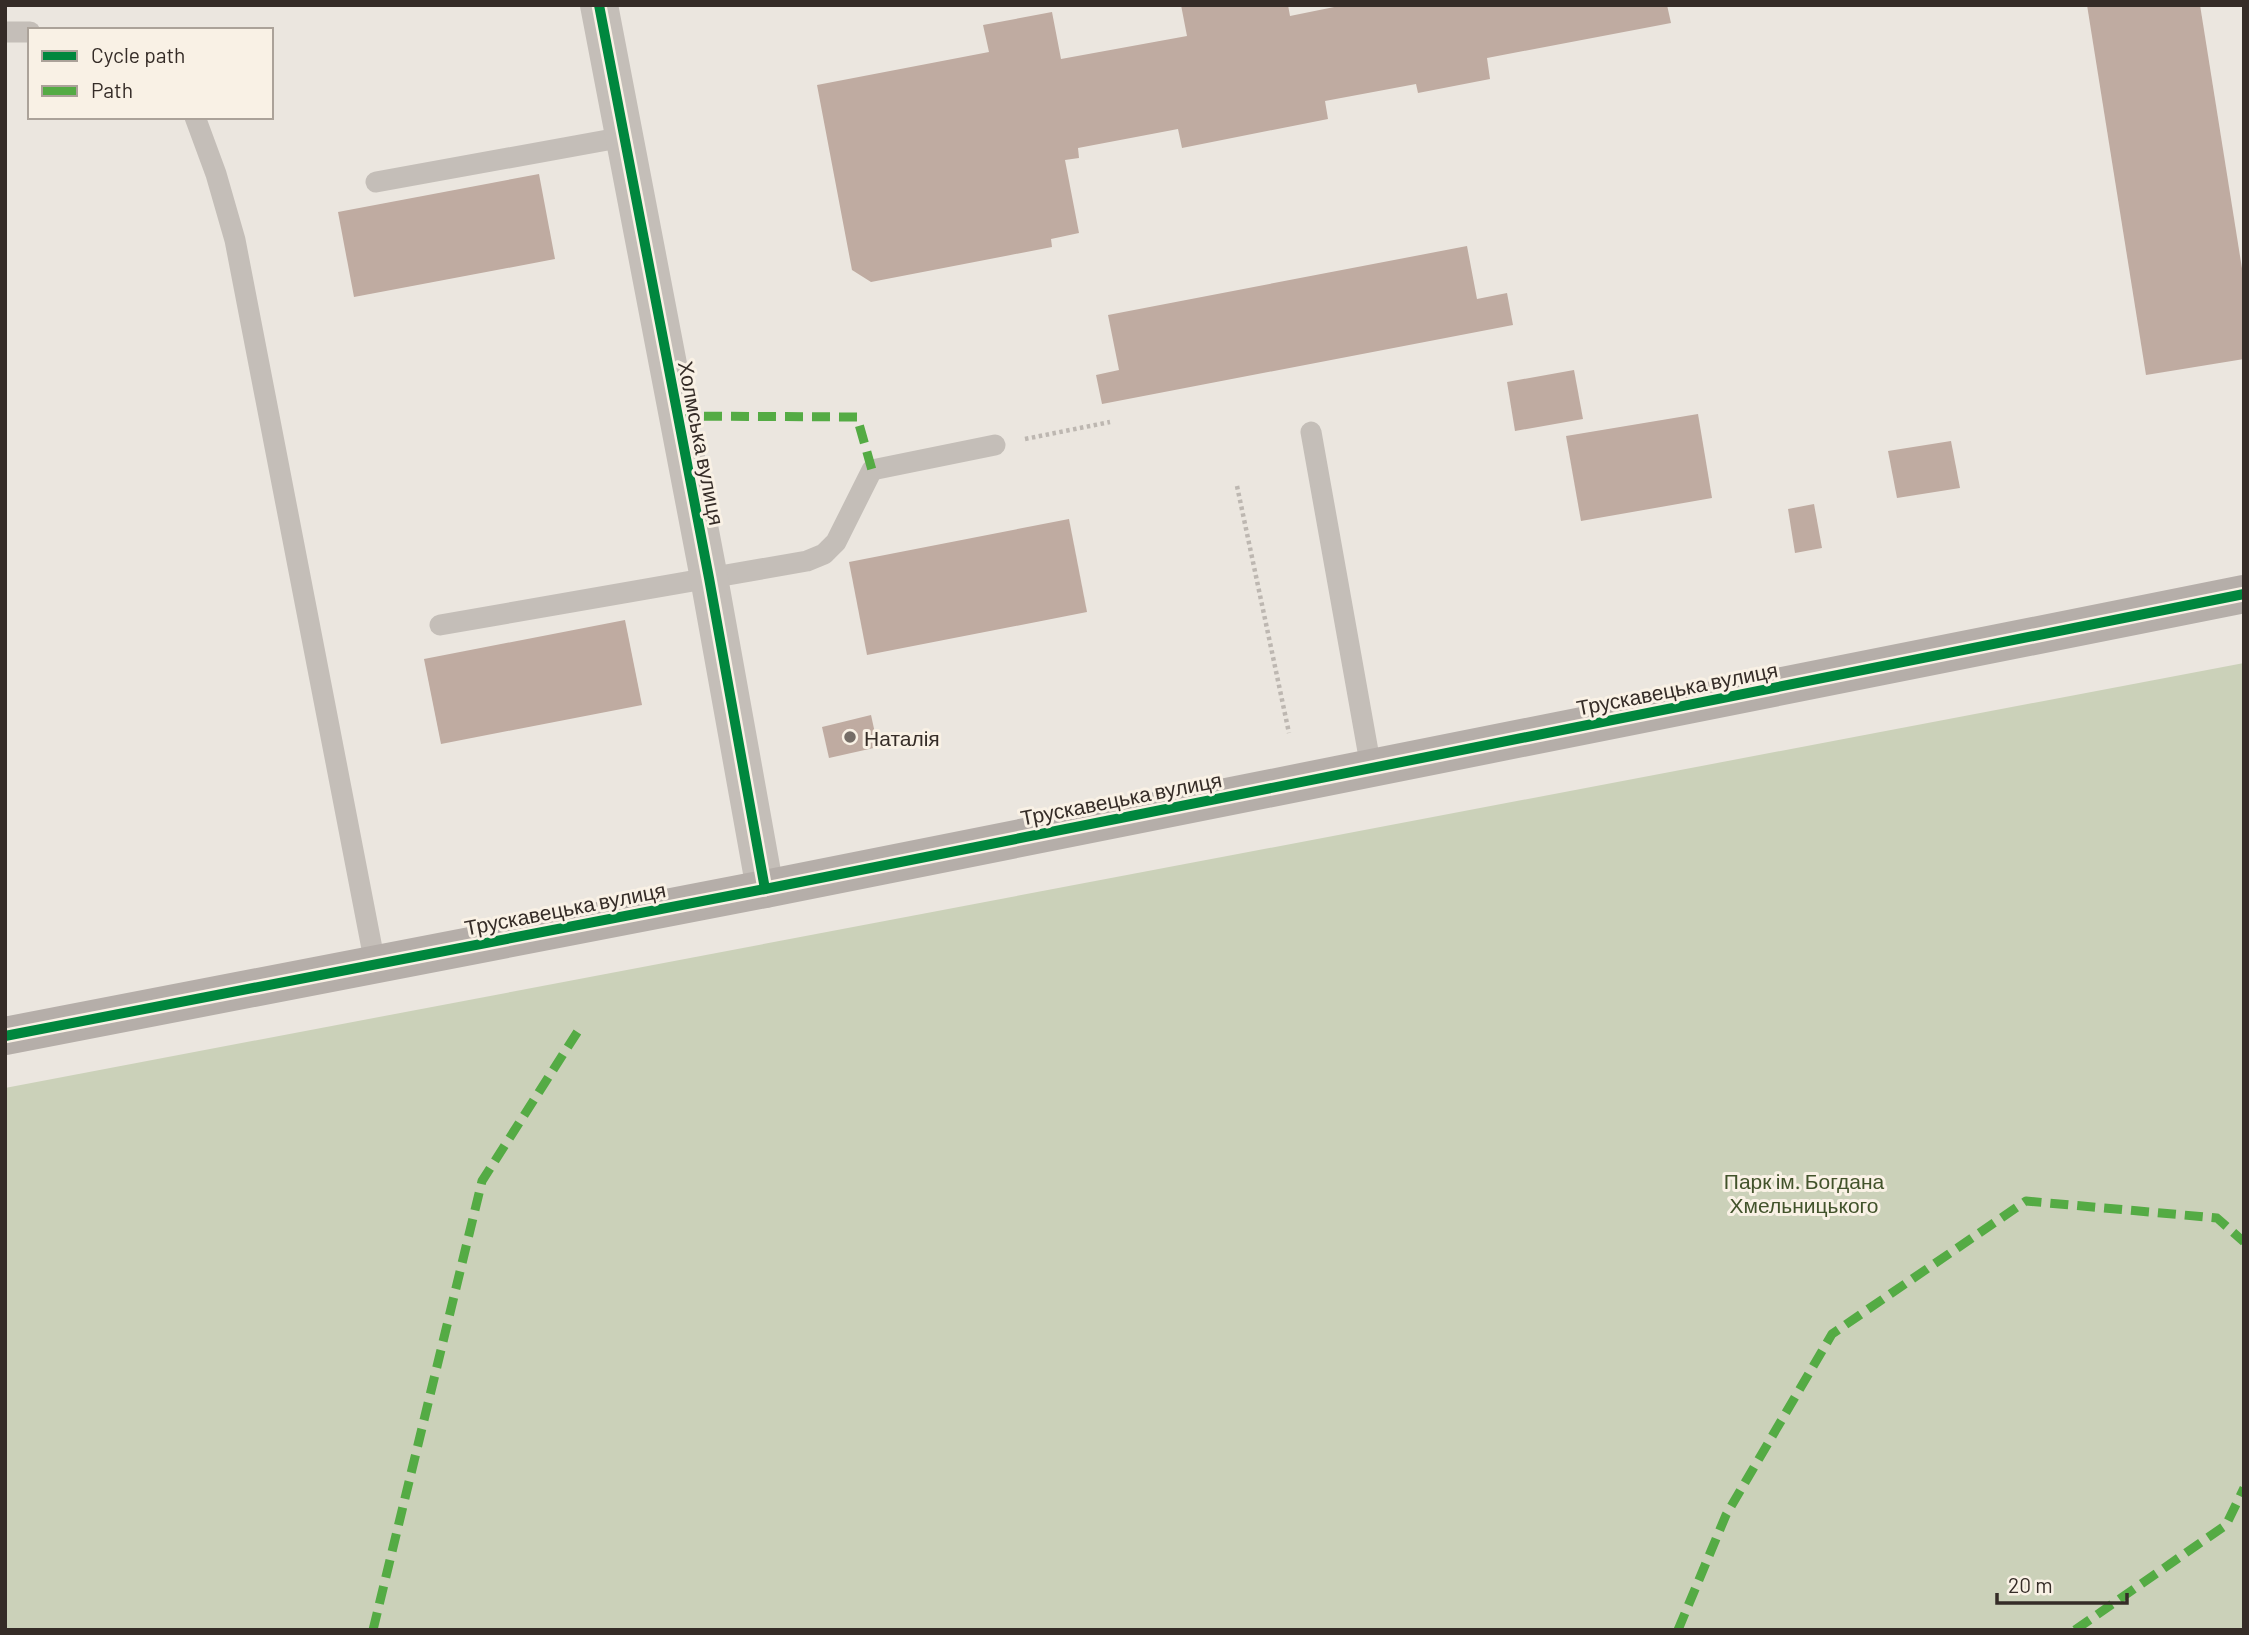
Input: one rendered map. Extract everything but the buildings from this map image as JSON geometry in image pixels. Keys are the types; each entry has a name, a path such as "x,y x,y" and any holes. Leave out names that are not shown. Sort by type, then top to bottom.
{"main road":[{"name":"Трускавецька вулиця","path":"5,1036 765,889 2244,594"}],"street":[{"name":"Холмська вулиця","path":"599,5 709,578 765,889"}],"lane":[{"path":"5,32 28,32"},
{"path":"196,119 216,174 235,240 374,964"},
{"path":"376,182 624,137"},
{"path":"1311,432 1371,768"},
{"path":"440,625 807,561 824,554 836,542 872,470 995,445"}],"path":[{"path":"1059,432 1110,422"},
{"path":"1237,486 1289,733"}],"green space":[{"name":"Парк ім. Богдана Хмельницького","path":"2244,663 2244,1630 5,1630 5,1088"}],"marked path":[{"path":"677,416 857,417 872,470"},
{"path":"373,1630 482,1181 578,1031"},
{"path":"1678,1630 1726,1515 1832,1334 2026,1201 2217,1218 2244,1242"},
{"path":"2075,1630 2226,1525 2244,1488"}],"cycle path":[{"path":"599,5 709,578 765,889"},
{"path":"5,1036 765,889 2244,594"}],"place":[{"name":"Наталія","path":"850,737"}]}
